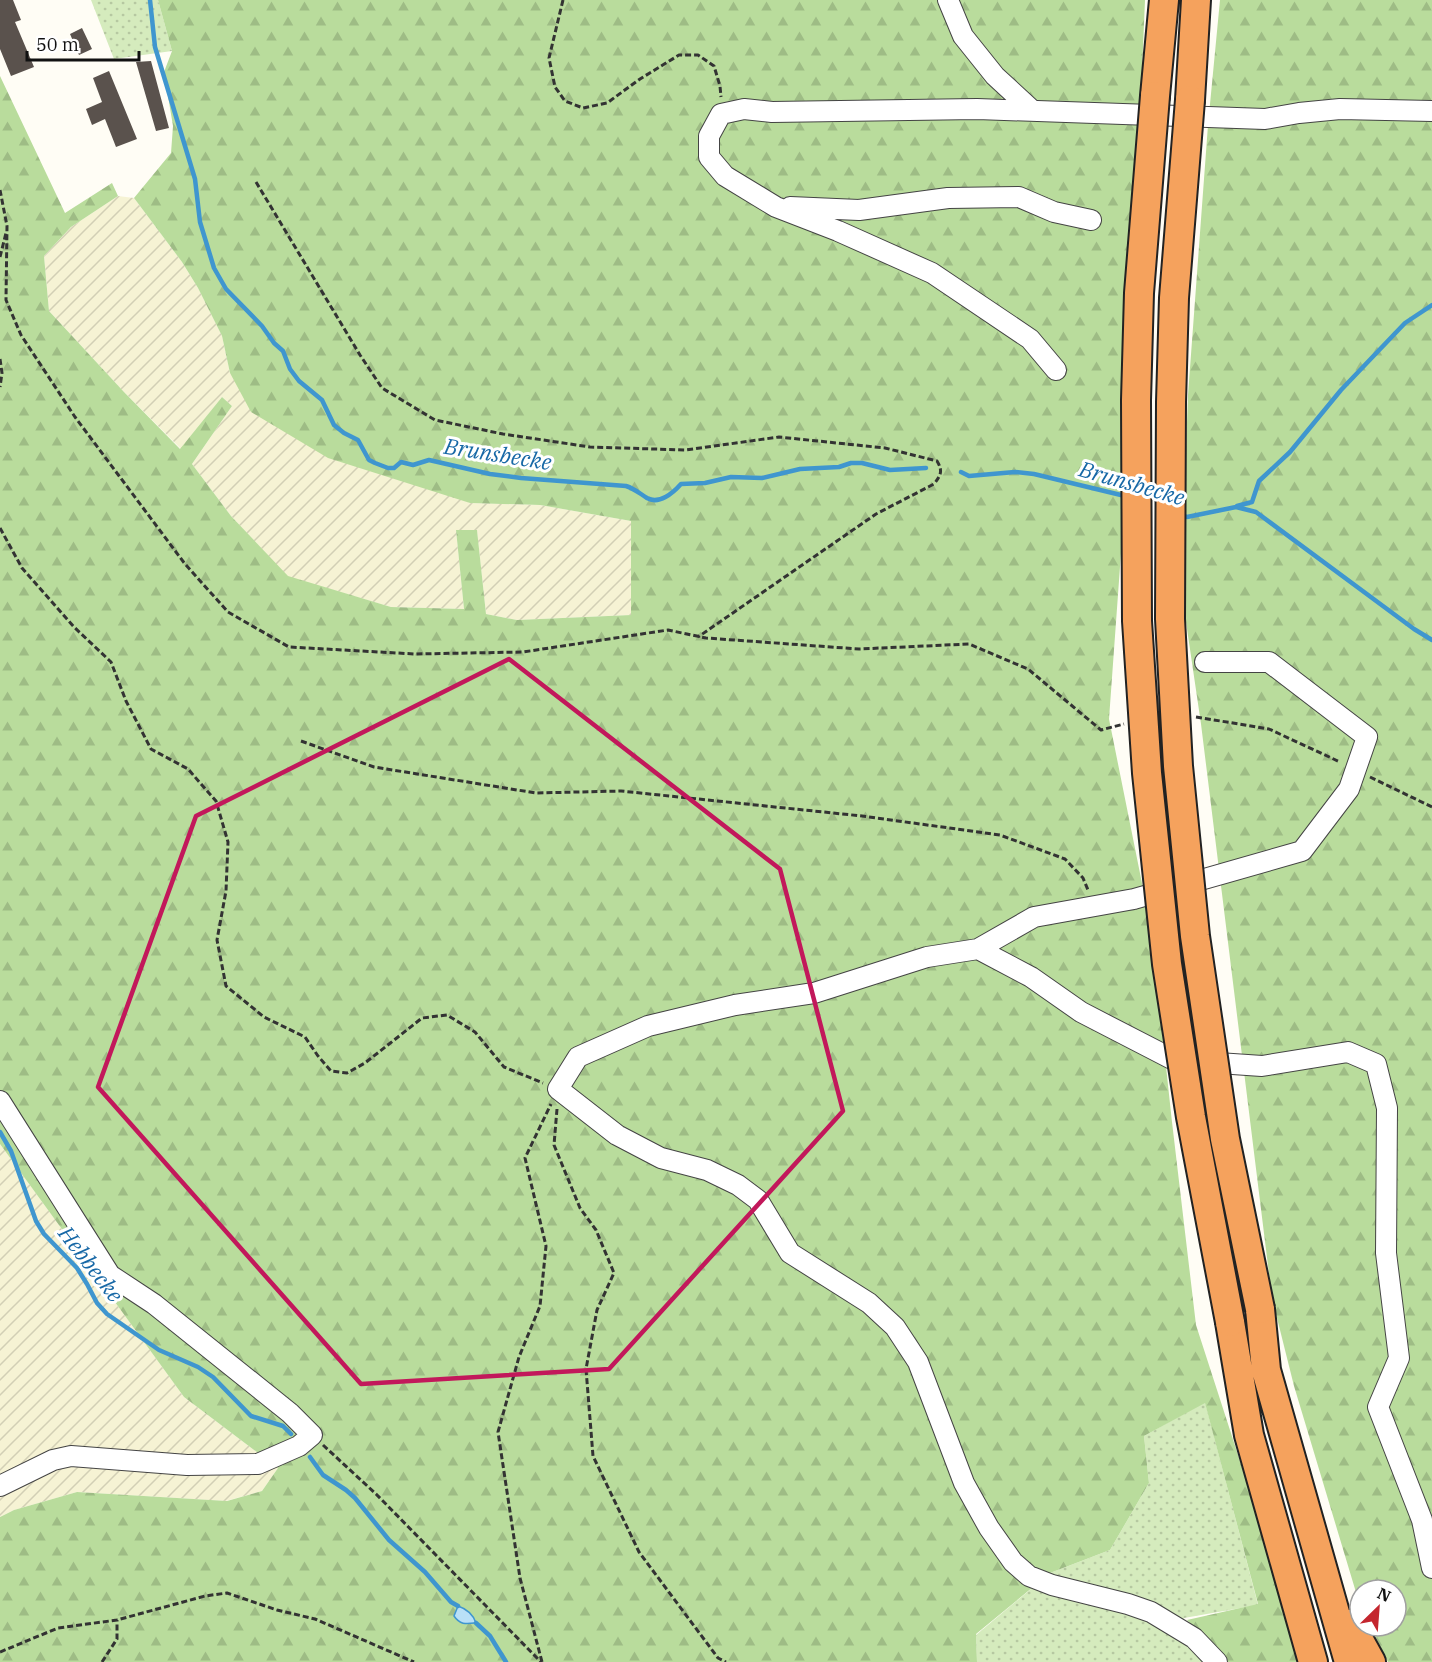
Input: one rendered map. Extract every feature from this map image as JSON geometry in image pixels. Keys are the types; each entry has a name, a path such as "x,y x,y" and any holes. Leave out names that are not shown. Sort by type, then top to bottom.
{"highway":[{"path":"1164,0 1139,293 1136,400 1137,621 1148,772 1167,964 1191,1117 1249,1435 1313,1662"},
{"path":"1196,0 1174,298 1171,402 1170,619 1178,766 1196,936 1225,1139 1260,1309 1266,1370 1349,1662"},
{"path":"1326,1583 1371,1662"}],"street":[{"path":"948,0 963,36 995,75 1033,111"},
{"path":"1056,370 1029,339 932,273 838,231 776,207 725,176 710,157 709,136 721,114 744,110 772,112 977,109 1265,118 1340,109 1432,111"},
{"path":"776,207 859,210 948,198 1019,198 1054,212 1091,220"},
{"path":"1205,662 1269,662 1367,737 1349,789 1302,851 1134,899 1034,917 978,949 927,957 814,993 735,1005 648,1026 578,1057 558,1089 617,1135 661,1158 707,1170 738,1185 758,1200 790,1253 869,1303 895,1327 918,1362 964,1483 989,1528 1013,1562 1029,1576 1052,1585 1151,1612 1194,1638 1217,1662"},
{"path":"978,949 1031,977 1081,1012 1174,1060 1262,1066 1348,1052 1376,1064 1387,1108 1386,1253 1399,1358 1378,1407 1422,1520 1432,1568"},
{"path":"0,1101 110,1275 164,1312 290,1413 312,1435 299,1446 258,1464 187,1465 72,1456 53,1460 0,1486"}],"path":[{"path":"563,0 549,58 555,87 565,101 583,108 607,103 679,55 698,55 714,66 720,86 721,114"},
{"path":"256,182 382,388 435,420 503,434 591,447 686,450 779,437 885,447 938,461 942,469 934,484 876,514 698,637"},
{"path":"0,190 8,226 6,300 21,334 75,417 185,564 228,612 289,647 415,654 523,652 668,630 698,637 860,649 969,644 1028,669 1101,730 1130,722"},
{"path":"0,257 8,226"},
{"path":"0,359 2,373 0,387"},
{"path":"0,528 22,568 74,627 111,662 126,701 151,749 188,769 216,801 228,842 226,891 217,940 226,986 264,1017 305,1037 331,1071 347,1073 365,1063 422,1018 447,1015 475,1032 504,1067 558,1089"},
{"path":"1190,716 1269,729 1432,807"},
{"path":"300,741 374,767 536,793 621,791 677,796 862,816 1000,835 1065,859 1083,878 1094,906"},
{"path":"542,1662 520,1578 498,1432 519,1357 540,1305 546,1246 525,1158 558,1089"},
{"path":"558,1089 554,1145 580,1208 596,1230 614,1273 597,1310 586,1369 593,1456 639,1552 718,1658 726,1662"},
{"path":"312,1435 376,1494 542,1662"},
{"path":"0,1652 58,1628 117,1620 205,1596 227,1593 277,1610 315,1619 414,1662"},
{"path":"102,1662 117,1639 117,1620"}],"highlighted area":[{"path":"509,659 780,869 843,1111 609,1369 361,1384 98,1087 196,816"}],"shaded area":[{"path":"118,196 134,198 182,262 222,336 230,373 470,503 540,505 631,521 631,615 517,620 486,614 477,531 456,530 464,609 391,607 288,577 231,516 192,464 232,406 222,397 181,449 49,311 44,256 71,227"},
{"path":"0,1144 184,1397 278,1468 262,1491 226,1501 77,1492 14,1510 0,1517"}],"green space":[{"path":"91,0 158,0 172,51 114,59"},
{"path":"158,0 1145,0 1138,166 1127,324 1121,553 1109,719 1151,928 1196,1325 1305,1662 1225,1662 1187,1620 1258,1604 1205,1403 1144,1436 1149,1483 1110,1550 1050,1573 976,1634 977,1662 0,1662 0,1517 14,1510 77,1492 227,1501 262,1491 278,1468 184,1397 0,1144 0,76 65,213 112,183 118,196 71,227 44,256 49,311 180,449 222,397 232,406 192,464 231,516 288,576 391,607 464,609 456,530 477,530 486,614 517,620 631,615 631,521 540,505 470,503 328,458 251,412 230,373 222,336 198,288 182,262 134,198 171,153 173,126 164,72 172,51"},
{"path":"1220,0 1432,0 1432,1662 1388,1662 1376,1638 1408,1638 1408,1578 1352,1578 1294,1386 1272,1298 1201,724 1181,588 1188,395 1208,125"},
{"path":"1205,1402 1258,1605 1184,1618 1177,1632 1211,1662 977,1662 976,1635 1050,1573 1110,1550 1149,1483 1144,1436"}],"water":[{"path":"458,1606 469,1612 476,1623 463,1623 456,1619 454,1616"}],"building":[{"path":"0,0 13,0 21,20 15,22 34,67 11,76 0,49"},
{"path":"82,28 92,49 79,55 70,34"},
{"path":"151,61 169,128 156,131 136,62"},
{"path":"109,71 137,139 116,147 105,119 92,125 86,109 102,102 93,78"}],"waterway":[{"name":"Brunsbecke","path":"150,0 155,47 195,179 200,222 214,268 226,289 283,351 290,369 299,381 322,400 334,425 358,440 369,460 388,468 394,468 401,462 413,465 429,460 490,474 626,486 652,500 661,499 681,484 705,483 731,477 762,478 800,469 839,467 851,463 862,463 890,470 926,468"},
{"path":"1237,506 1252,502 1259,481 1290,452 1341,390 1405,323 1432,305"},
{"name":"Brunsbecke","path":"961,472 969,476 1015,472 1034,474 1125,496"},
{"name":"Brunsbecke","path":"1182,515 1187,517 1236,507 1256,512 1432,640"},
{"name":"Hebbecke","path":"0,1132 11,1151 36,1221 44,1234 77,1268 97,1303 107,1314 159,1350 198,1367 213,1377 251,1416 283,1426 291,1434"},
{"name":"Hebbecke","path":"310,1457 323,1475 355,1498 389,1540 425,1572 451,1602 458,1606"},
{"name":"Hebbecke","path":"476,1623 490,1636 506,1662"}]}
